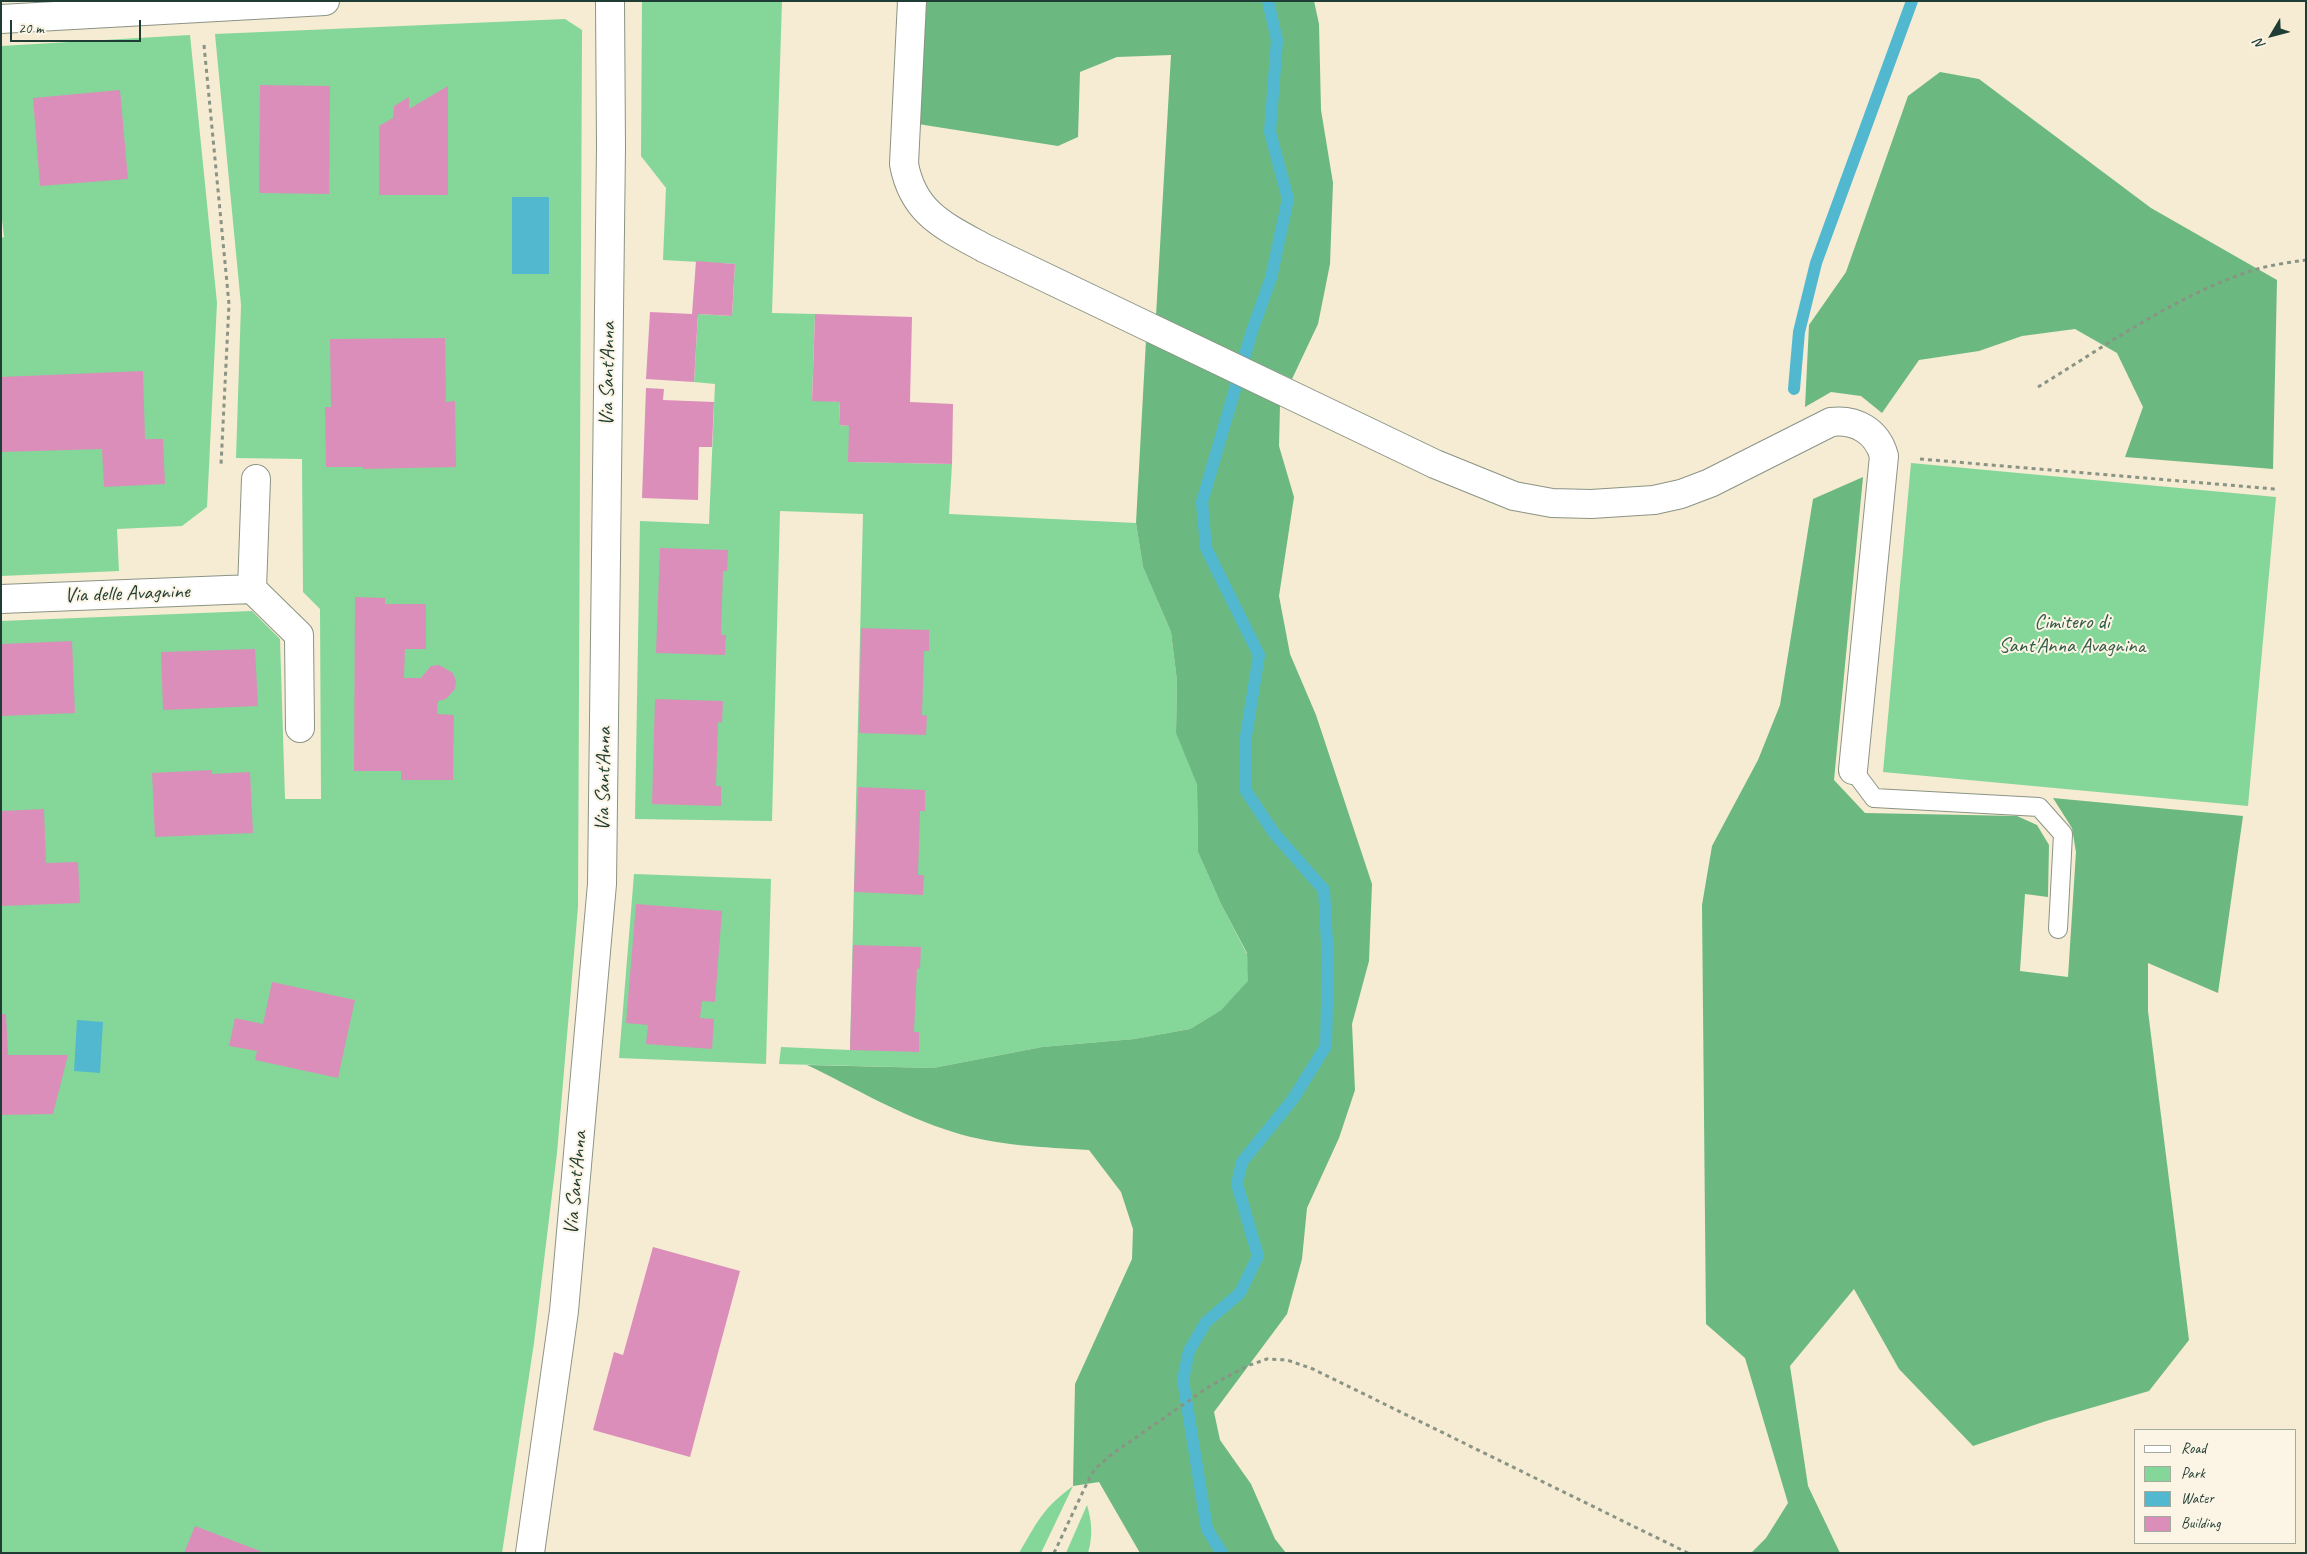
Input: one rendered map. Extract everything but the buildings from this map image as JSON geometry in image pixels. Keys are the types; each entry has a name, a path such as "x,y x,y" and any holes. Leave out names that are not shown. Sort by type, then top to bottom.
{"street":[{"path":"1,19 324,1"},
{"name":"Via Sant'Anna","path":"530,1553 564,1311 602,884 611,148 610,1"},
{"path":"912,1 904,164 907,179 924,210 942,225 984,248 1435,464 1514,496 1552,503 1623,503 1680,494 1710,483 1831,422 1844,420 1861,426 1873,435 1881,446 1884,456 1854,770"},
{"path":"256,479 252,589 300,636 300,728"},
{"name":"Via delle Avagnine","path":"1,599 252,589"}],"lane":[{"path":"1854,770 1874,798 2039,807 2062,834 2058,929"}],"path":[{"path":"204,44 229,304 220,472"},
{"path":"2038,387 2169,308 2207,288 2244,273 2306,260"},
{"path":"1884,456 2275,489"},
{"path":"1054,1553 1095,1469 1112,1454 1210,1386 1247,1366 1267,1359 1287,1360 1313,1369 1688,1553"}],"green space":[{"path":"642,1 782,1 772,313 815,314 812,400 840,402 839,425 849,426 849,462 952,464 949,514 1136,523 1143,567 1171,632 1177,681 1176,732 1197,785 1198,852 1221,904 1247,954 1249,981 1221,1010 1190,1029 1134,1039 1042,1047 933,1068 779,1064 781,1047 850,1050 863,514 780,511 772,821 635,819 640,521 709,524 715,384 694,382 698,314 732,316 735,264 663,260 666,188 641,156"},
{"path":"924,1 1314,1 1319,24 1321,110 1333,183 1330,264 1318,324 1292,379 1156,316 1171,55 1117,57 1080,72 1078,137 1058,146 918,124"},
{"path":"565,19 582,30 578,907 557,1153 534,1343 502,1553 1,1553 1,621 252,611 280,639 285,799 321,799 320,609 303,592 302,459 236,458 241,305 215,34"},
{"path":"190,35 217,303 207,507 182,526 117,529 119,571 1,576 1,238 4,237 1,211 1,46"},
{"path":"1940,72 1979,79 2151,208 2277,280 2273,469 2125,457 2143,407 2117,353 2075,329 2022,336 1979,351 1919,360 1882,413 1861,396 1831,392 1805,407 1809,325 1846,272 1908,96"},
{"path":"1146,340 1280,405 1279,446 1294,497 1279,596 1290,654 1316,715 1372,884 1369,961 1352,1024 1355,1090 1339,1138 1307,1208 1302,1259 1287,1314 1214,1412 1220,1440 1251,1484 1275,1539 1286,1553 1140,1553 1099,1482 1073,1486 1075,1384 1132,1259 1133,1229 1121,1192 1089,1150 1004,1143 953,1132 897,1110 807,1065 933,1068 1042,1047 1134,1039 1190,1029 1221,1010 1248,981 1247,953 1221,904 1198,852 1197,785 1176,733 1177,681 1171,632 1143,567 1136,523"},
{"name":"Cimitero di Sant'Anna Avagnina","path":"1911,463 2276,497 2248,806 1883,772"},
{"path":"1863,477 1834,780 1865,813 2017,816 2037,825 2049,845 2048,897 2025,894 2020,971 2068,977 2076,852 2072,828 2053,798 2243,816 2218,993 2148,963 2148,1011 2189,1340 2149,1391 2046,1421 1973,1446 1899,1369 1854,1289 1790,1366 1808,1486 1840,1553 1751,1553 1766,1538 1788,1503 1745,1358 1706,1324 1702,905 1712,846 1758,760 1780,705 1813,499"},
{"path":"634,874 771,879 766,1064 619,1058"},
{"path":"1073,1486 1041,1553 1019,1553 1047,1509"},
{"path":"1087,1505 1091,1529 1088,1553 1066,1553"}],"water":[{"path":"512,197 549,197 549,274 512,274"},
{"path":"77,1020 103,1022 100,1073 74,1071"}],"waterway":[{"path":"1222,1553 1207,1529 1183,1380 1189,1351 1206,1322 1240,1293 1258,1256 1237,1184 1242,1162 1293,1099 1326,1046 1328,960 1324,890 1274,833 1246,791 1246,736 1259,655 1206,548 1202,502 1252,331 1271,278 1288,199 1270,132 1277,40 1268,1"},
{"path":"1794,389 1799,332 1816,263 1912,1"}]}
